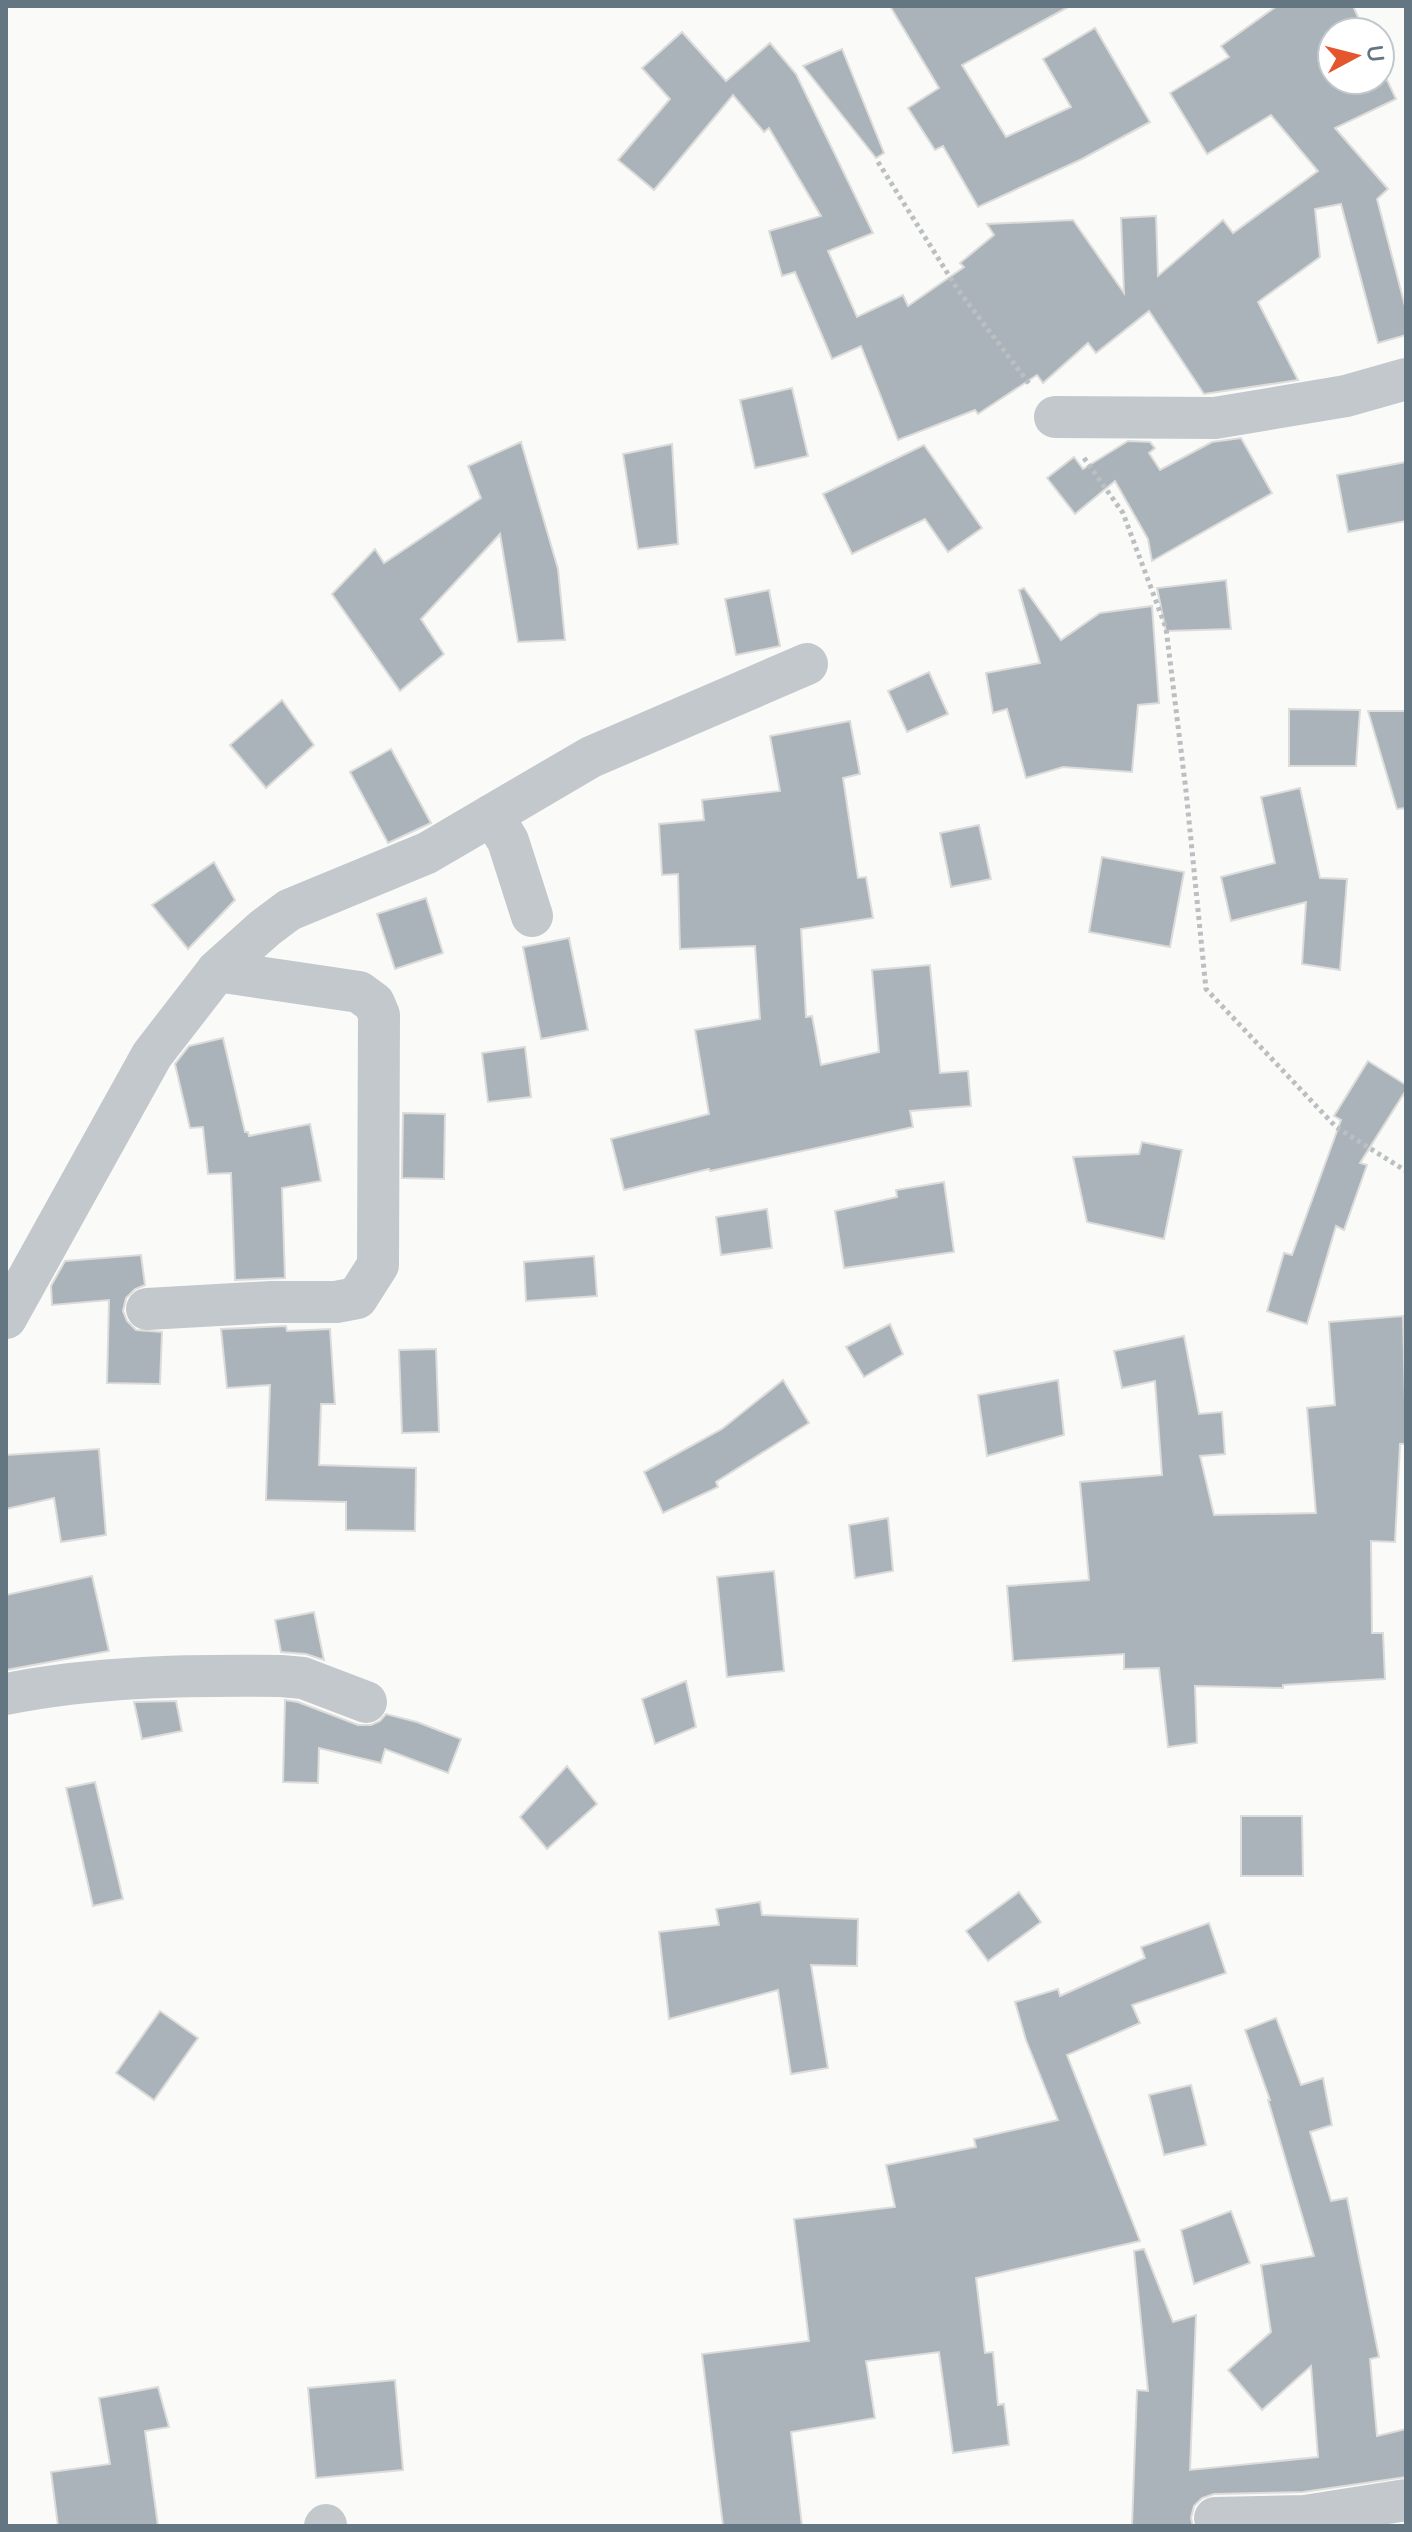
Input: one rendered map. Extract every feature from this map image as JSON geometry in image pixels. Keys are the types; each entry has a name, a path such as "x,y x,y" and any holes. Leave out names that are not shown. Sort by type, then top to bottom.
{"street":[{"path":"1055,417 1215,418 1346,396 1406,379"},
{"path":"6,1318 152,1055 217,971 265,928 289,910 427,853 591,757 807,664"},
{"path":"492,815 508,841 532,916"},
{"path":"147,1309 271,1302 336,1302 357,1298 378,1265 379,1015 374,1003 359,992 217,971"},
{"path":"6,1694 57,1684 112,1679 281,1676 303,1678 366,1702"},
{"path":"1215,2518 1305,2516 1406,2500"}],"path":[{"path":"878,162 958,290 1055,417 1123,513 1166,628 1206,989 1336,1127 1406,1171"}],"building":[{"path":"890,6 1070,6 962,65 1006,137 1071,107 1043,59 1095,28 1150,122 1082,159 978,207 943,146 935,150 908,108 939,88"},
{"path":"1277,6 1353,6 1358,16 1316,16 1316,96 1395,96 1396,99 1335,128 1388,189 1377,199 1406,310 1406,335 1378,343 1341,204 1315,209 1320,257 1258,302 1298,380 1204,394 1149,311 1096,353 1088,343 1043,383 1037,375 978,414 975,410 898,440 861,346 832,359 795,272 782,276 769,231 821,216 769,128 764,132 733,95 654,190 618,160 670,99 642,68 682,32 726,81 770,43 796,74 873,233 828,251 857,317 903,295 908,306 964,267 960,263 994,235 987,224 1073,220 1124,293 1121,218 1156,216 1158,276 1223,220 1233,233 1318,171 1271,115 1207,154 1170,93 1229,57 1221,46"},
{"path":"842,49 884,153 876,158 803,66"},
{"path":"792,388 808,456 755,468 740,400"},
{"path":"1241,438 1272,493 1152,561 1148,539 1115,481 1075,514 1047,478 1074,457 1083,469 1128,441 1150,442 1155,448 1149,453 1160,470 1212,442"},
{"path":"521,442 558,569 565,640 518,642 500,534 421,619 444,654 400,691 332,594 375,549 384,563 481,498 468,466"},
{"path":"672,444 678,544 638,549 623,454"},
{"path":"924,445 982,528 948,552 925,519 852,554 823,494"},
{"path":"1406,462 1406,521 1348,532 1337,475"},
{"path":"1226,580 1231,629 1166,631 1157,588"},
{"path":"1024,588 1061,640 1100,613 1152,606 1159,703 1138,705 1132,772 1063,767 1026,778 1007,709 993,713 986,673 1040,663 1019,590"},
{"path":"769,590 780,646 736,655 725,599"},
{"path":"929,672 948,714 907,732 888,691"},
{"path":"282,700 314,745 266,788 230,745"},
{"path":"1289,709 1360,710 1356,766 1289,766"},
{"path":"1368,711 1406,711 1406,808 1397,809"},
{"path":"850,721 860,774 843,778 858,878 866,877 873,918 801,929 806,1017 812,1016 821,1065 879,1052 872,970 930,965 940,1073 968,1071 971,1106 910,1111 913,1127 709,1169 624,1190 611,1139 709,1114 695,1030 760,1019 755,946 680,949 678,874 662,875 659,824 704,820 702,800 780,791 770,736"},
{"path":"391,749 431,823 388,843 350,772"},
{"path":"1300,788 1320,878 1347,879 1340,970 1302,964 1306,902 1231,921 1221,877 1275,863 1261,797"},
{"path":"979,825 991,879 951,887 940,833"},
{"path":"1102,857 1184,872 1170,947 1089,932"},
{"path":"214,862 235,900 188,949 152,905"},
{"path":"426,898 443,953 395,969 377,914"},
{"path":"569,938 588,1030 541,1039 523,947"},
{"path":"223,1038 245,1132 249,1136 310,1124 321,1181 282,1188 285,1278 235,1280 231,1173 208,1174 203,1127 190,1128 175,1064 189,1046"},
{"path":"525,1047 531,1097 488,1102 482,1053"},
{"path":"1368,1061 1406,1085 1406,1090 1360,1163 1367,1165 1344,1230 1336,1226 1307,1324 1267,1311 1284,1253 1292,1255 1341,1120 1334,1116"},
{"path":"403,1113 445,1114 444,1179 402,1178"},
{"path":"1142,1142 1182,1150 1164,1239 1087,1222 1073,1157 1139,1154"},
{"path":"944,1182 954,1252 844,1268 835,1211 897,1197 896,1190"},
{"path":"767,1209 772,1248 721,1255 716,1217"},
{"path":"141,1255 145,1285 126,1298 123,1311 136,1330 162,1332 160,1384 107,1383 109,1300 52,1305 51,1286 65,1261"},
{"path":"594,1256 597,1296 526,1301 524,1262"},
{"path":"1403,1316 1406,1444 1400,1444 1395,1542 1371,1541 1372,1633 1383,1633 1385,1679 1283,1685 1283,1688 1195,1686 1197,1743 1168,1747 1159,1668 1124,1669 1124,1654 1013,1661 1007,1586 1089,1580 1080,1482 1162,1475 1155,1381 1122,1388 1114,1351 1184,1336 1199,1414 1222,1412 1225,1454 1200,1456 1214,1515 1316,1513 1307,1408 1335,1405 1329,1322"},
{"path":"890,1324 903,1354 864,1377 846,1347"},
{"path":"286,1326 287,1331 330,1329 335,1404 321,1404 319,1465 416,1468 415,1531 346,1530 346,1502 266,1500 270,1385 227,1388 221,1329"},
{"path":"436,1349 439,1432 402,1433 399,1350"},
{"path":"783,1380 809,1423 716,1482 718,1487 663,1513 644,1472 722,1429"},
{"path":"1058,1380 1064,1435 987,1456 978,1395"},
{"path":"99,1449 106,1535 61,1542 54,1498 6,1509 6,1455"},
{"path":"888,1518 893,1571 855,1578 849,1525"},
{"path":"774,1571 784,1671 727,1677 717,1577"},
{"path":"92,1576 109,1651 6,1670 6,1595"},
{"path":"314,1612 324,1660 306,1654 281,1652 275,1620"},
{"path":"686,1681 696,1727 655,1744 642,1699"},
{"path":"285,1700 358,1725 371,1725 386,1714 461,1739 448,1773 385,1749 381,1763 319,1748 318,1783 283,1782"},
{"path":"176,1701 182,1731 142,1739 134,1702"},
{"path":"567,1766 597,1804 547,1849 520,1817"},
{"path":"95,1782 123,1899 93,1906 66,1788"},
{"path":"1241,1816 1302,1816 1303,1876 1241,1876"},
{"path":"1019,1892 1041,1922 988,1961 966,1931"},
{"path":"760,1902 762,1915 858,1919 857,1966 811,1965 828,2068 791,2074 778,1990 669,2019 659,1932 719,1925 716,1909"},
{"path":"1209,1923 1226,1973 1132,2005 1140,2023 1067,2055 1140,2241 976,2278 985,2353 993,2352 998,2405 1004,2404 1009,2445 953,2453 939,2352 866,2361 875,2418 791,2432 802,2526 723,2526 702,2354 809,2341 794,2219 895,2207 886,2165 976,2147 974,2139 1058,2120 1026,2040 1015,2002 1058,1989 1060,1996 1145,1958 1141,1947"},
{"path":"160,2011 198,2038 154,2100 116,2073"},
{"path":"1276,2018 1301,2085 1323,2078 1332,2125 1310,2132 1331,2201 1347,2198 1379,2357 1370,2359 1377,2436 1406,2429 1406,2477 1303,2492 1214,2494 1202,2498 1194,2506 1193,2526 1132,2526 1137,2390 1148,2391 1134,2251 1144,2249 1173,2322 1196,2315 1190,2470 1318,2457 1311,2366 1262,2410 1228,2370 1271,2332 1261,2265 1314,2256 1270,2100 1245,2030"},
{"path":"1191,2085 1206,2145 1164,2155 1149,2095"},
{"path":"1231,2211 1250,2263 1194,2284 1181,2230"},
{"path":"395,2380 403,2470 316,2478 308,2388"},
{"path":"158,2387 169,2427 145,2431 158,2526 58,2526 51,2472 110,2464 99,2398"}]}
